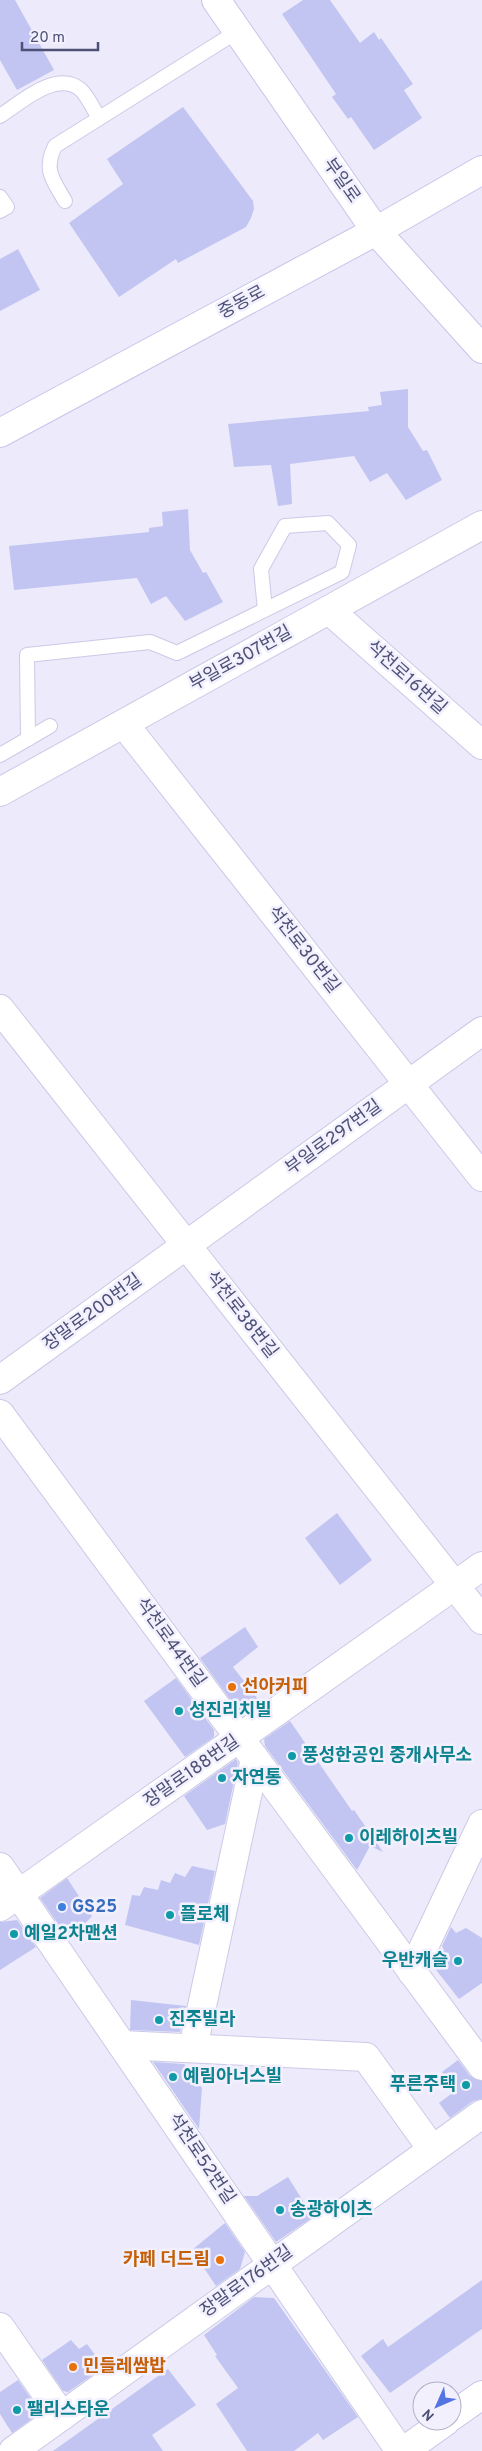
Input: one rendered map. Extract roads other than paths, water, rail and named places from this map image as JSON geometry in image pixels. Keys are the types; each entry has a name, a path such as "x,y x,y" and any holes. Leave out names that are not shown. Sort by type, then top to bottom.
{"street":[{"name":"부일로","path":"216,0 376,231 482,350"},
{"name":"중동로","path":"0,433 376,231 482,170"},
{"name":"부일로307번길","path":"0,792 482,525"},
{"name":"석천로16번길","path":"329,610 482,745"},
{"name":"석천로30번길","path":"124,724 482,1177"},
{"name":"석천로38번길","path":"0,1009 482,1620"},
{"name":"부일로297번길","path":"186,1245 482,1032"},
{"name":"장말로200번길","path":"0,1380 186,1245"},
{"name":"석천로44번길","path":"0,1414 482,2066"},
{"name":"장말로188번길","path":"9,1901 248,1749 482,1566"},
{"path":"193,2048 248,1749"},
{"path":"412,1972 482,1824"},
{"name":"석천로52번길","path":"0,1867 9,1901 122,2044 402,2451"},
{"path":"122,2044 366,2057 432,2149"},
{"name":"장말로176번길","path":"13,2451 482,2114"},
{"path":"0,2326 62,2416"},
{"path":"462,2409 482,2395"},
{"path":"402,2451 431,2431"}],"lane":[{"path":"65,201 49,172 49,158 55,146 238,31"},
{"path":"0,116 44,88 57,83 71,84 81,90 99,118"},
{"path":"0,197 6,207 0,210"},
{"path":"28,739 27,655 150,642 177,652 265,610 342,572 349,545 328,522 285,526 261,568 265,610"},
{"path":"0,755 50,726"}],"place":[{"name":"선아커피","path":"232,1687"},
{"name":"성진리치빌","path":"179,1711"},
{"name":"풍성한공인 중개사무소","path":"292,1756"},
{"name":"자연통","path":"222,1778"},
{"name":"이레하이츠빌","path":"349,1838"},
{"name":"GS25","path":"62,1907"},
{"name":"플로체","path":"170,1915"},
{"name":"예일2차맨션","path":"14,1934"},
{"name":"우반캐슬","path":"458,1961"},
{"name":"진주빌라","path":"159,2020"},
{"name":"예림아너스빌","path":"173,2077"},
{"name":"푸른주택","path":"466,2085"},
{"name":"송광하이츠","path":"280,2210"},
{"name":"카페 더드림","path":"220,2260"},
{"name":"민들레쌈밥","path":"73,2367"},
{"name":"팰리스타운","path":"17,2410"}]}
